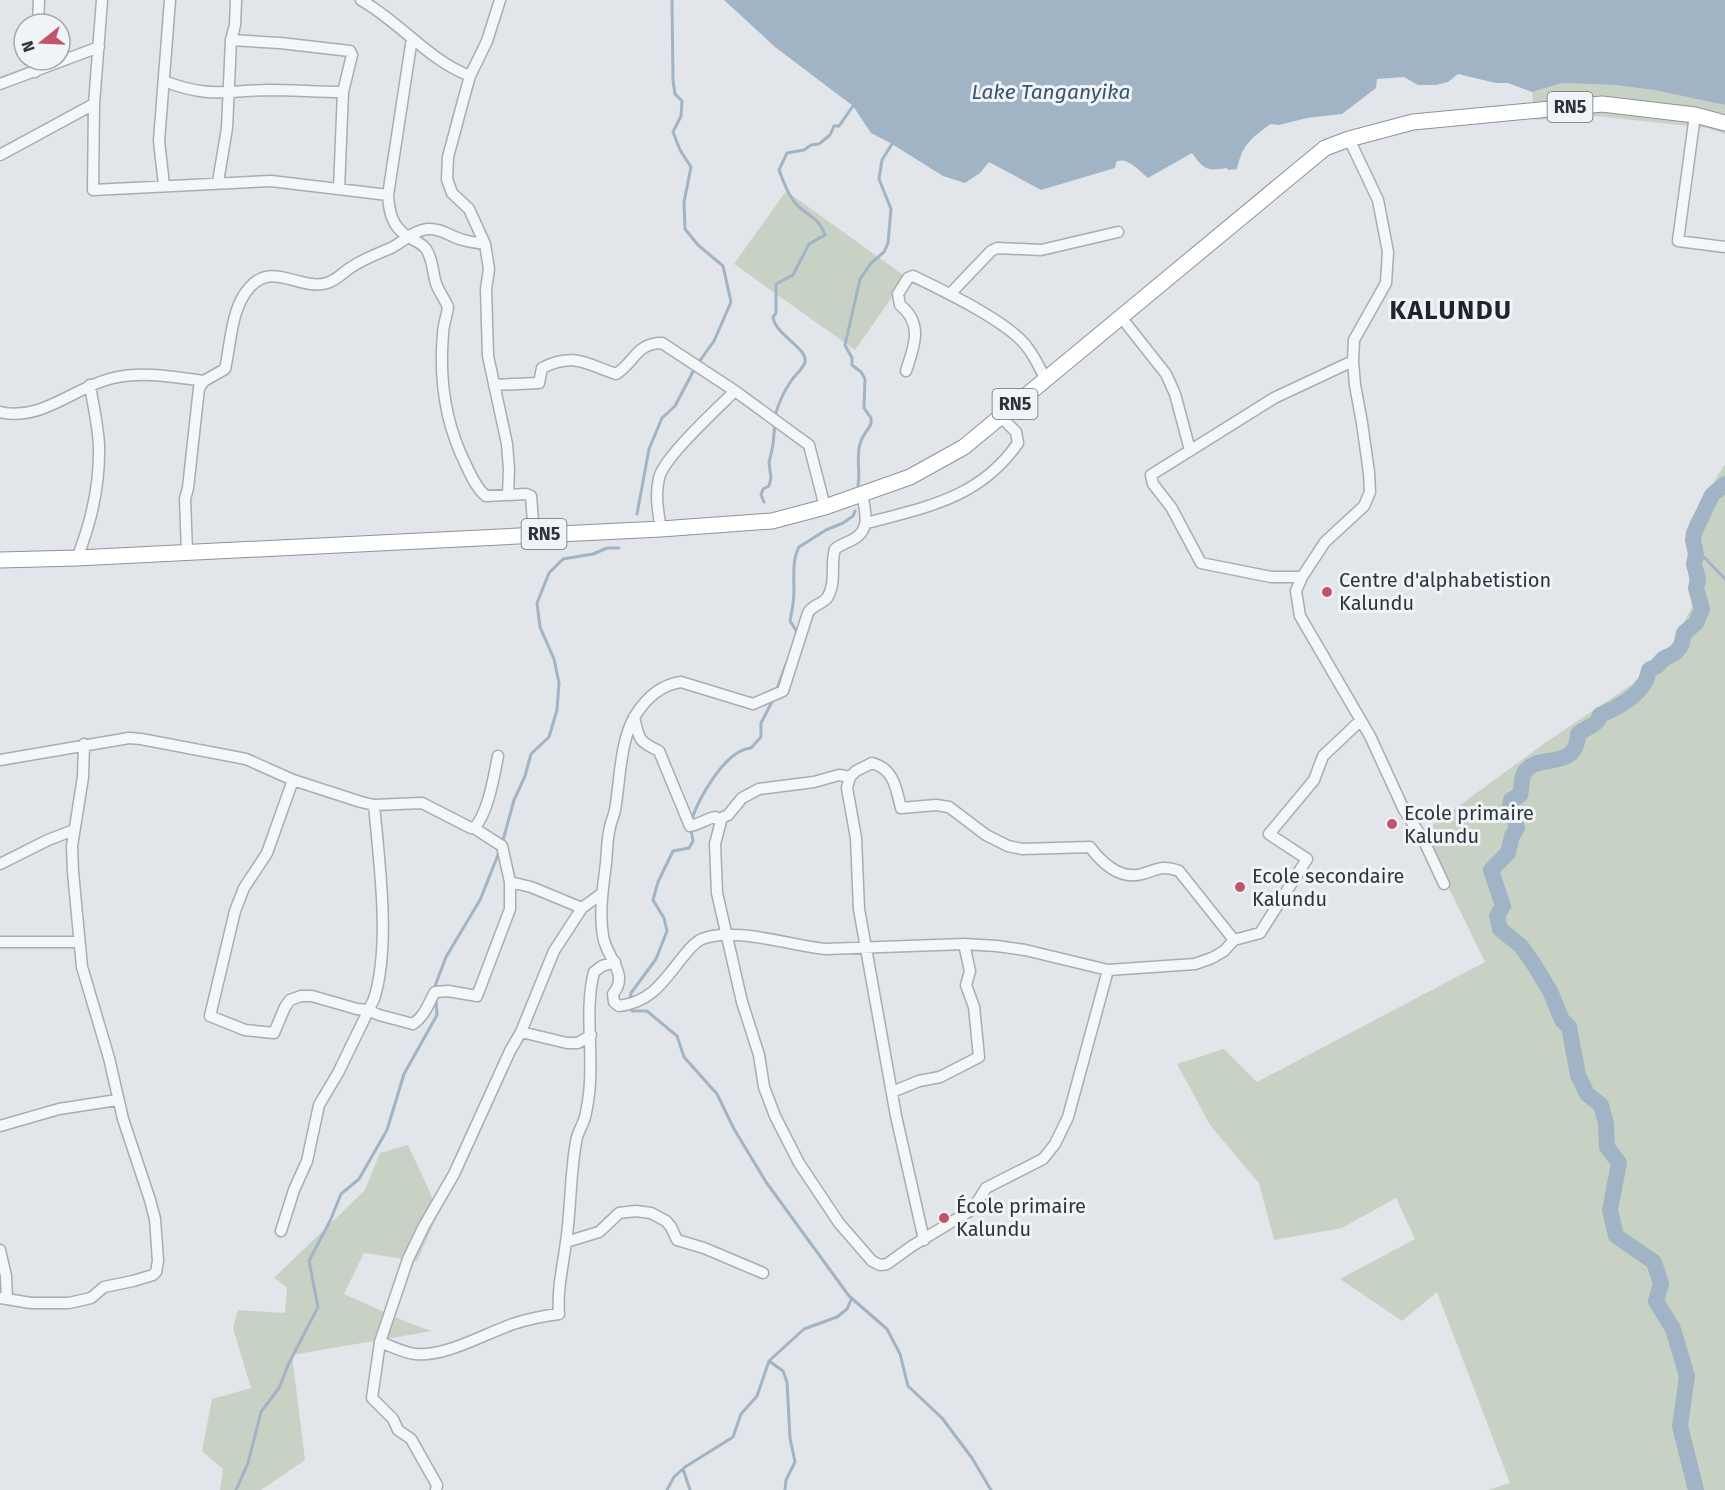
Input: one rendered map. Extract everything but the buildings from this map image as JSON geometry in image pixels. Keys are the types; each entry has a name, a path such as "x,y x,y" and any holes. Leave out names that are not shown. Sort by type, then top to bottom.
{"highway":[{"name":"RN5","path":"0,560 661,529 772,521 825,507 910,477 964,447 1325,148 1349,139 1413,122 1602,104 1695,115 1725,123"}],"street":[{"path":"102,0 94,104 93,190 271,181 388,195"},
{"path":"164,185 159,141 170,0"},
{"path":"218,182 226,128 231,40 235,26 236,0"},
{"path":"361,0 371,5 428,49 440,61 470,76"},
{"path":"500,0 486,41 470,76 448,157 447,179 452,193 469,209 485,244 489,268 486,289 488,349 508,452 508,495"},
{"path":"412,38 388,195 390,214 394,224 426,249 436,284 448,307 443,332 443,378 448,416 461,455 483,494 531,496 534,535"},
{"path":"231,40 350,51 352,55 343,92 339,189"},
{"path":"72,58 99,47"},
{"path":"0,84 35,72"},
{"path":"164,81 186,90 206,93 268,90 343,92"},
{"path":"0,154 94,104"},
{"path":"1695,115 1678,241 1725,247"},
{"path":"1349,139 1378,200 1388,252 1386,283 1354,340 1353,361 1370,492 1364,506 1325,542 1296,591 1300,616 1370,736 1404,810 1423,839 1444,884"},
{"path":"187,552 185,499 197,395 204,381 225,369 240,300 250,285 272,275 312,285 327,283 340,277 369,256 393,247 408,237 427,229 440,231 461,240 485,244"},
{"path":"950,294 997,248 1041,249 1118,232"},
{"path":"906,371 917,336 907,311 900,305 898,294 911,276 950,294 1004,327 1022,341 1046,380"},
{"path":"1121,317 1166,374 1175,394 1190,450"},
{"path":"494,385 539,383 542,368 565,360 583,361 616,374 626,367 634,354 650,343 662,343 735,391 809,445 825,507"},
{"path":"1302,578 1271,578 1201,563 1171,507 1153,484 1151,475 1274,398 1353,361"},
{"path":"0,411 8,413 36,410 68,398 90,385 110,378 135,374 204,381"},
{"path":"77,558 90,516 99,457 98,431 90,385"},
{"path":"661,529 657,495 660,475 684,442 735,391"},
{"path":"867,523 931,505 965,492 981,482 1018,442 1016,432 1000,416"},
{"path":"862,493 867,523 863,533 835,549 834,573 829,593 821,603 810,609 783,691 753,704 681,682 661,688 650,697 634,717 624,750 615,814 610,826 601,894 603,937 620,976 618,988 613,994 614,1002 618,1006 634,1004 661,985 693,945 702,939 726,935 826,949 964,944 1025,950 1108,970 1195,964 1212,958 1224,951 1234,940 1260,933 1307,859 1269,834 1314,780 1323,756 1360,721"},
{"path":"634,717 642,743 659,751 690,826 702,824 707,819 715,817 718,819 728,815 742,798 759,789 797,785 839,775 850,777"},
{"path":"0,760 84,744 120,739 141,739 246,759 293,780 374,805 422,803 474,828 502,846 510,882 510,909 503,921 477,996 448,991 435,992 426,1006 423,1017 413,1024 312,996 301,996 290,1000 274,1033 245,1030 210,1016 235,911 244,888 267,853 293,780"},
{"path":"0,1250 6,1276 3,1299 31,1303 69,1303 91,1298 104,1287 148,1277 156,1272 158,1261 155,1219 117,1100 109,1058 86,987 78,942 73,872 74,830 83,777 84,744"},
{"path":"474,828 491,789 498,756"},
{"path":"924,1240 892,1092 859,909 856,838 847,788 850,777 864,766 872,763 881,765 891,774 900,808 936,805 949,807 986,835 1013,848 1090,847 1107,866 1123,874 1139,874 1166,866 1179,871 1234,940"},
{"path":"280,1231 307,1161 319,1105 338,1073 378,988 381,949 381,890 374,805"},
{"path":"718,819 720,828 717,834 715,856 717,893 742,1002 759,1055 764,1086 775,1116 800,1163 839,1223 872,1261 880,1265 887,1264 974,1209 986,1188 1043,1159 1055,1144 1068,1117 1108,970"},
{"path":"0,864 74,830"},
{"path":"510,882 531,887 582,908"},
{"path":"436,1490 437,1485 411,1439 399,1430 393,1419 372,1398 380,1342 408,1259 454,1174 521,1032 554,951 582,908 601,894"},
{"path":"0,942 78,942"},
{"path":"892,1092 919,1081 940,1077 979,1057 974,1007 966,985 970,971 964,944"},
{"path":"380,1342 414,1354 432,1353 514,1324 541,1316 559,1314 560,1281 576,1139 585,1118 589,1091 591,1035 589,998 594,972 602,966 615,962"},
{"path":"521,1032 567,1043 578,1043 591,1035"},
{"path":"0,1126 59,1109 117,1100"},
{"path":"566,1242 599,1232 619,1213 642,1211 666,1221 677,1240 704,1248 763,1273"}],"green space":[{"path":"1562,83 1614,85 1654,90 1725,105 1725,134 1707,128 1597,116 1535,120 1532,92"},
{"path":"786,191 906,277 855,350 734,264"},
{"path":"1725,464 1725,1490 1488,1490 1510,1483 1437,1292 1402,1321 1340,1279 1415,1239 1396,1198 1342,1228 1274,1240 1259,1183 1210,1125 1177,1064 1224,1049 1257,1082 1485,962 1422,833 1542,745 1631,685 1673,643 1692,607 1688,568 1689,522"},
{"path":"408,1145 439,1212 417,1261 364,1253 344,1294 432,1331 292,1355 305,1460 261,1490 220,1490 223,1469 202,1451 212,1399 251,1388 233,1328 238,1310 285,1313 287,1287 274,1278 365,1190 380,1153"}],"water":[{"name":"Lake Tanganyika","path":"724,0 1725,0 1725,105 1654,90 1614,85 1562,83 1532,92 1508,83 1496,83 1458,74 1448,82 1436,85 1418,85 1404,77 1377,79 1376,88 1342,114 1307,118 1279,125 1270,124 1245,147 1237,169 1206,168 1192,153 1148,178 1133,165 1120,161 1116,162 1115,168 1041,190 989,162 980,173 965,183 943,176 871,133 853,106 775,47"}],"waterway":[{"path":"672,0 673,80 675,94 682,101 681,116 673,132 680,150 691,167 684,202 685,229 698,245 723,266 731,302 714,341 699,362"},
{"path":"775,416 786,389 805,362 802,352 775,324 773,317 776,313 776,284 793,275 809,244 825,235 818,223 793,200 779,170 787,153 819,144 830,135 834,126 839,126 853,106"},
{"path":"858,485 859,446 871,424 871,418 864,408 865,379 861,372 852,365 852,358 845,345 860,279 871,263 884,252 888,243 891,209 879,179 882,160 892,144"},
{"path":"637,514 649,449 662,418 675,406 695,368"},
{"path":"764,502 761,495 763,489 769,486 771,478 769,463 775,423"},
{"path":"1696,1490 1680,1426 1687,1376 1673,1329 1656,1301 1661,1284 1654,1262 1616,1236 1610,1210 1619,1163 1607,1147 1606,1124 1601,1105 1587,1094 1578,1075 1569,1027 1562,1020 1550,991 1521,946 1500,929 1497,916 1503,906 1491,870 1508,853 1512,836 1517,828 1510,806 1511,800 1520,795 1523,776 1528,768 1570,754 1576,746 1578,734 1594,724 1600,715 1635,694 1645,682 1649,670 1675,653 1681,646 1684,633 1696,623 1702,609 1696,588 1698,579 1694,564 1696,554 1694,533 1712,495 1725,484"},
{"path":"797,632 790,621 794,598 794,563 799,547 826,530 843,523 853,516 855,511"},
{"path":"502,844 514,800 525,776 531,754 549,737 557,710 559,683 554,659 540,627 537,603 549,573 563,559 593,554 607,548 619,548"},
{"path":"1696,554 1705,558 1725,579"},
{"path":"777,689 786,664"},
{"path":"691,821 700,800 723,766 741,751 751,748 761,737 761,723 774,698"},
{"path":"630,1001 631,993 656,959 667,931 664,918 653,900 658,882 673,851 689,848 693,841 691,830"},
{"path":"435,991 446,957 480,900 500,850"},
{"path":"236,1490 248,1463 261,1412 279,1388 289,1363 318,1307 309,1261 341,1194 359,1179 387,1130 404,1074 437,1015 436,1000"},
{"path":"631,1007 632,1011 647,1011 677,1036 684,1057 717,1094 734,1129 766,1182 849,1296 887,1329 900,1354 908,1386 942,1418 972,1458 991,1490"},
{"path":"667,1490 674,1477 685,1467 733,1437 741,1414 757,1396 769,1361 804,1329 837,1317 847,1309 852,1298"},
{"path":"769,1361 783,1371 787,1382 790,1438 795,1462 786,1480 785,1490"},
{"path":"683,1469 690,1490"}],"place":[{"name":"Centre d'alphabetistion Kalundu","path":"1327,592"},
{"name":"Ecole primaire Kalundu","path":"1392,824"},
{"name":"Ecole secondaire Kalundu","path":"1240,887"},
{"name":"École primaire Kalundu","path":"944,1218"}],"district":[{"name":"KALUNDU","path":"1451,310"}]}
